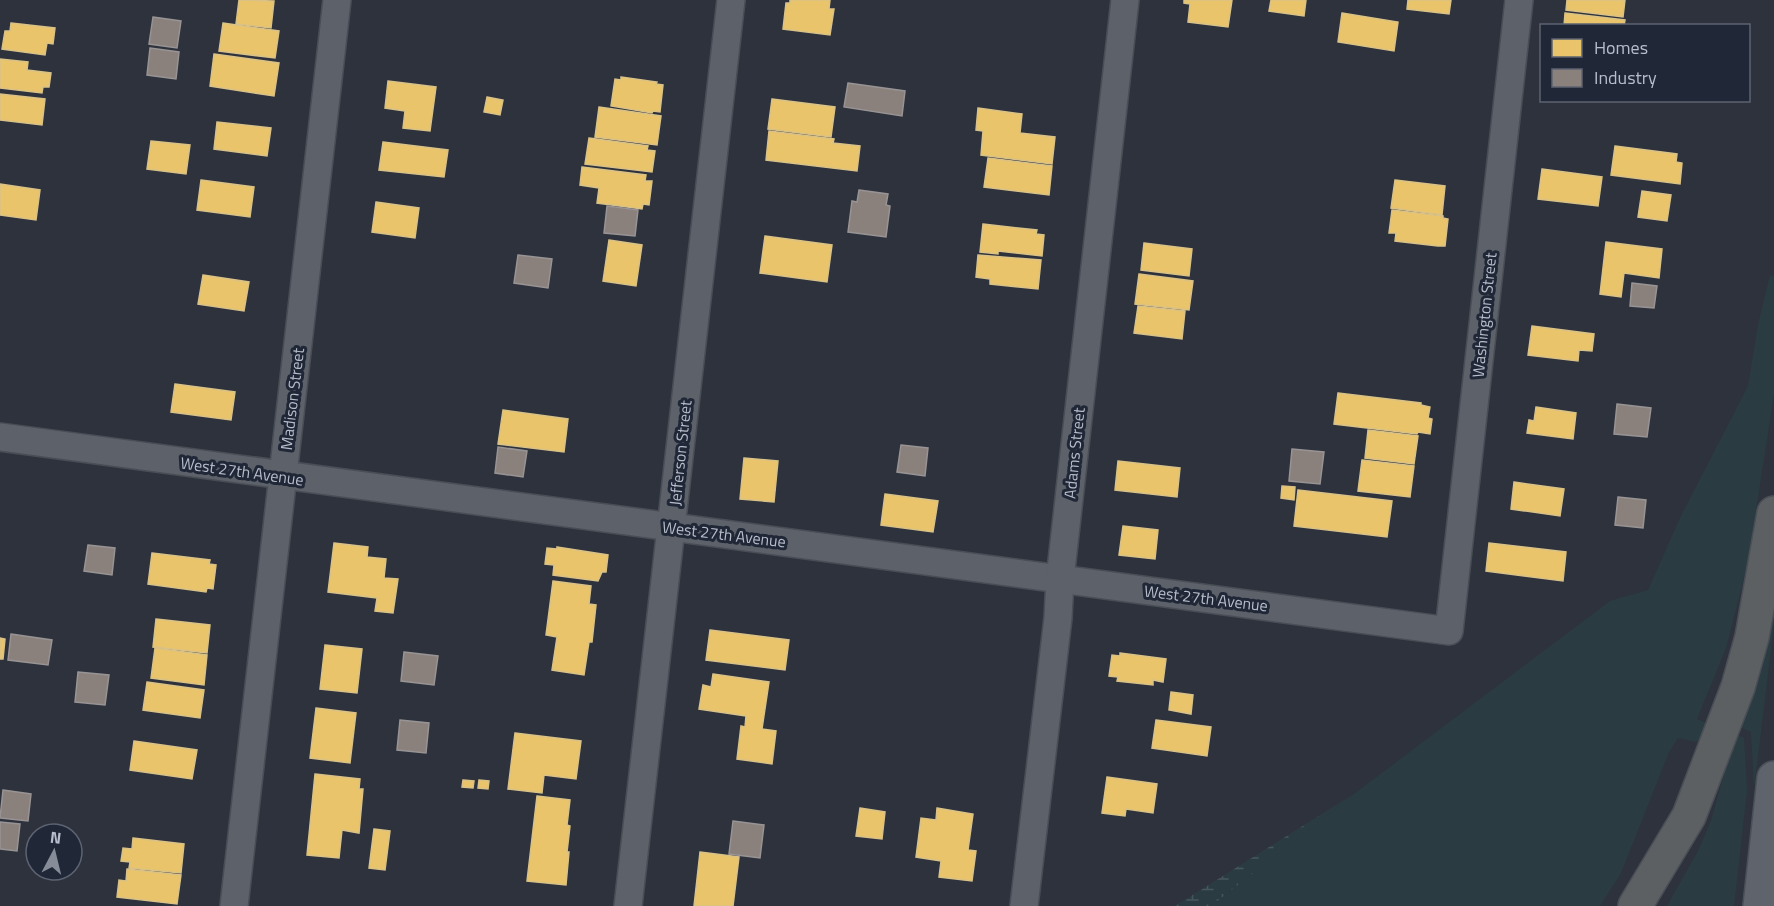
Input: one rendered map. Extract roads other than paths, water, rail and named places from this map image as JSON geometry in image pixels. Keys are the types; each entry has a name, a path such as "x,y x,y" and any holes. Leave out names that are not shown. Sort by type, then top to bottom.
{"highway":[{"path":"1635,906 1689,816 1738,687 1752,637 1774,513"}],"main road":[{"path":"1760,906 1774,778"}],"street":[{"name":"Madison Street","path":"234,906 337,0"},
{"name":"Jefferson Street","path":"628,906 730,0"},
{"name":"Adams Street","path":"1024,906 1058,618 1060,579 1125,0"},
{"name":"Washington Street","path":"1449,631 1519,0"},
{"name":"West 27th Avenue","path":"0,437 1449,631"}]}
